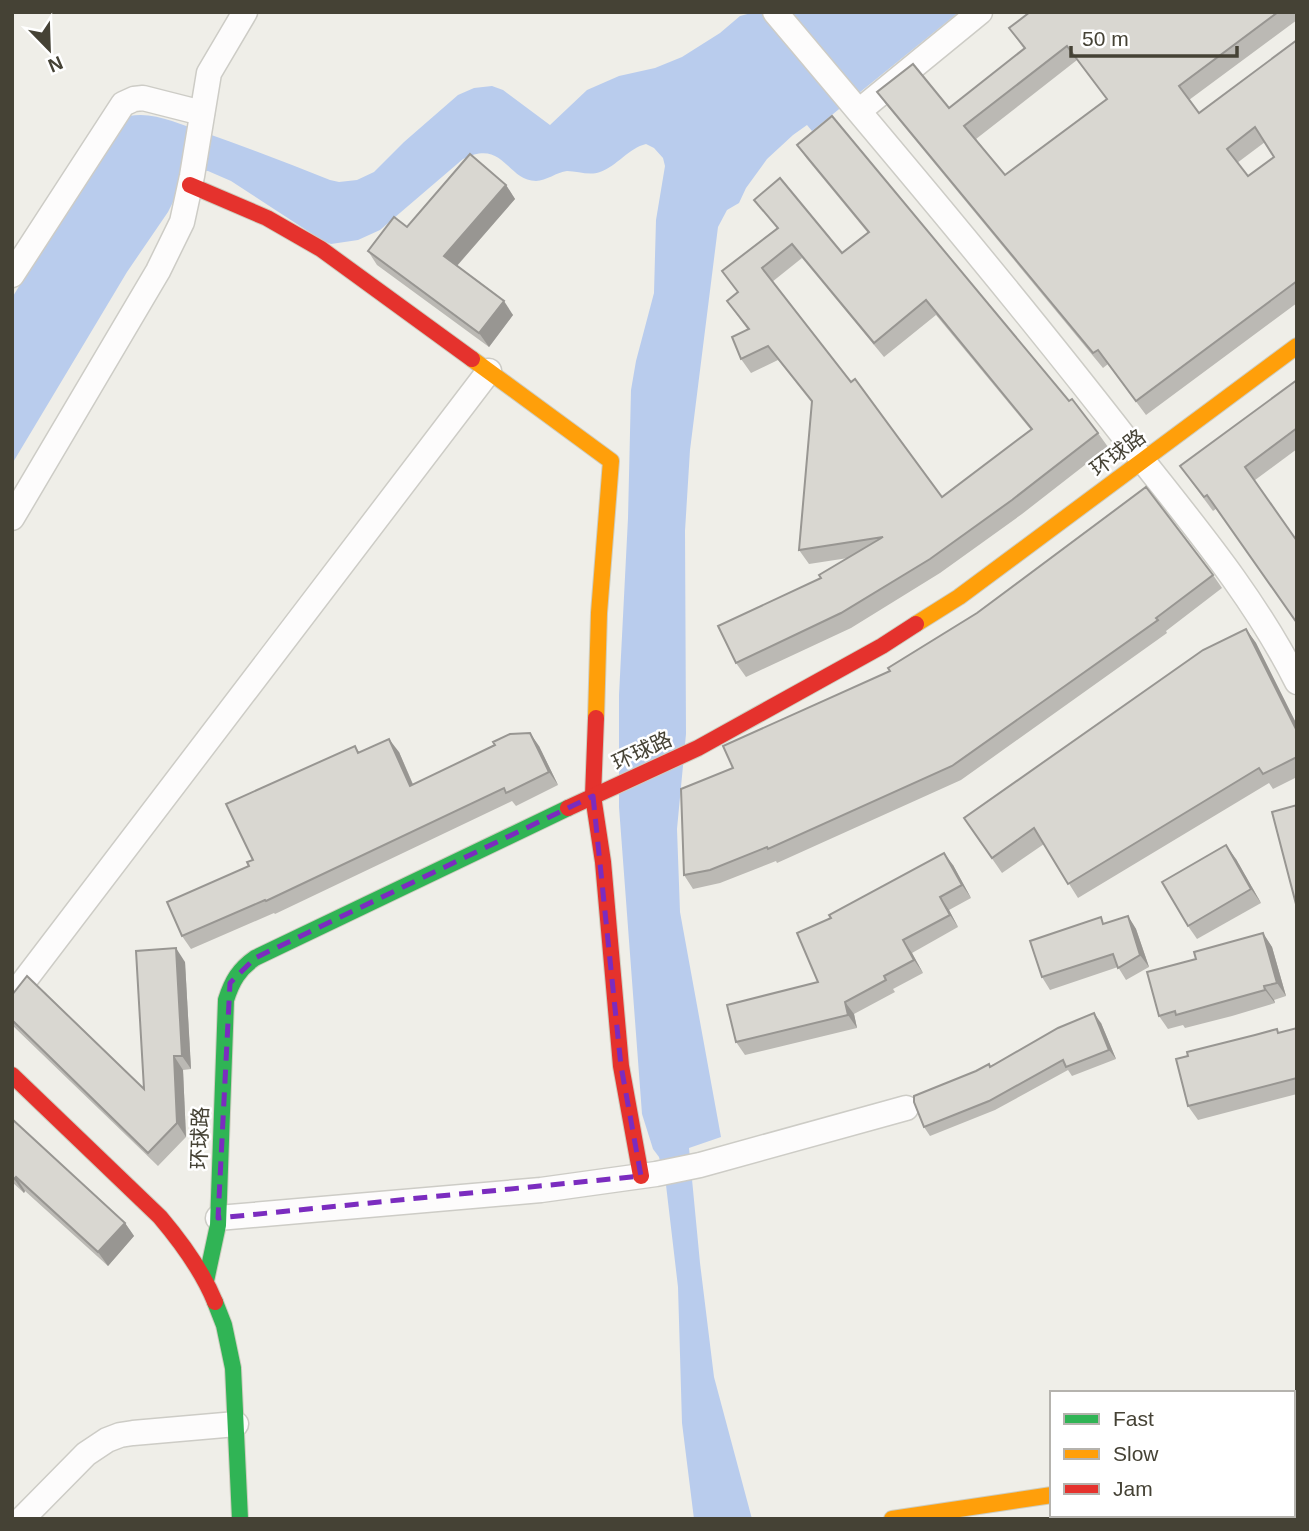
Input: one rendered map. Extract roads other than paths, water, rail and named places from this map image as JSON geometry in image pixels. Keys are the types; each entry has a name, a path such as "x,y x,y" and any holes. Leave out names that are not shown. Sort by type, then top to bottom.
{"street":[{"path":"12,518 158,271 182,222 209,73 245,12"},
{"path":"775,12 858,109 1143,460 1240,587 1297,682"},
{"path":"858,109 980,12"},
{"path":"12,275 123,104 143,98 201,117"},
{"path":"191,181 267,218 321,249 611,461 599,613 598,794 621,1066 648,1175"},
{"name":"环球路","path":"206,1281 218,1218 226,1000 230,983 244,965 698,748 882,646 958,597 1297,346"},
{"path":"12,997 489,371"},
{"path":"12,1075 160,1217 206,1281 230,1346 240,1519"},
{"path":"218,1218 541,1190 648,1175 700,1165 906,1108"},
{"path":"22,1519 86,1454 107,1440 133,1433 236,1424"},
{"path":"891,1519 1050,1495"}],"water":[{"path":"755,12 959,12 812,131 807,125 793,135 767,159 746,188 739,203 727,210 718,227 690,450 685,531 686,734 677,829 680,912 721,1137 689,1148 700,1263 714,1377 752,1519 694,1519 682,1423 678,1287 666,1185 659,1157 653,1149 642,1114 619,807 619,695 631,390 654,293 656,220 665,166 663,158 646,144 600,172 567,171 536,181 518,174 496,156 477,154 463,159 380,230 358,240 331,244 231,181 208,171 189,170 168,212 127,272 12,464 12,298 67,206 129,116 148,115 166,119 330,180 357,180 374,172 458,95 474,88 492,86 503,90 550,125 587,90 619,76 655,68 682,57 720,33 740,16"}]}
